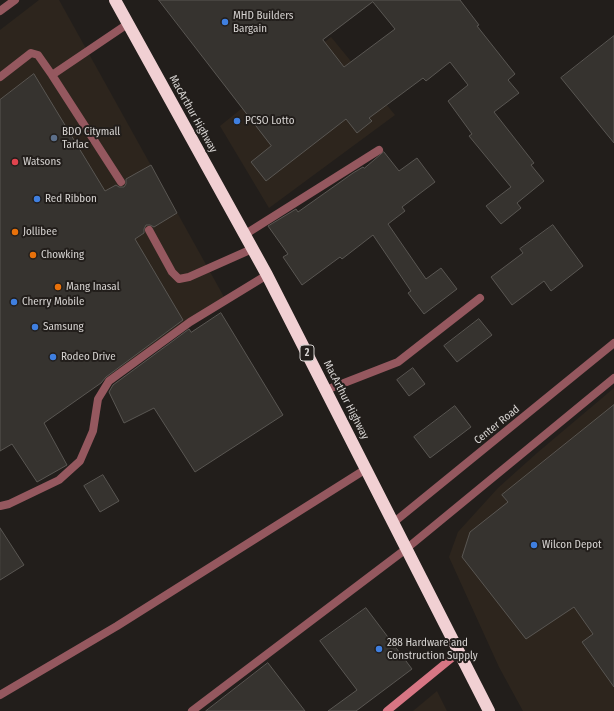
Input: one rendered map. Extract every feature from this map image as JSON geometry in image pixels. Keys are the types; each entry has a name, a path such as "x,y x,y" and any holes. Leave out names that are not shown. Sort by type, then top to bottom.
{"highway":[{"name":"MacArthur Highway","path":"115,0 267,275 488,711"}],"street":[{"path":"0,11 15,0"},
{"path":"52,75 129,23"},
{"path":"0,77 31,53 38,55 121,182"},
{"path":"244,235 379,150"},
{"path":"150,230 172,272 179,279 190,277 252,249"},
{"path":"0,506 9,504 59,480 80,461 93,431 98,399 109,381 190,322 267,275"},
{"path":"326,390 398,362 480,298"},
{"name":"Center Road","path":"393,523 614,343"},
{"path":"192,711 406,549 614,378"},
{"path":"0,695 117,626 366,469"},
{"path":"387,711 458,653"}],"shaded area":[{"path":"39,0 59,0 224,297 0,451 0,30"},
{"path":"331,37 395,115 269,208 220,126"},
{"name":"Wilcon Depot","path":"614,388 614,711 523,711 499,667 449,557 458,532 498,488"},
{"path":"437,691 447,711 413,711"}],"building":[{"path":"159,0 460,0 479,25 477,26 515,74 508,80 519,93 494,112 534,163 531,165 544,181 517,203 521,208 501,224 486,206 511,187 469,136 472,134 448,101 468,85 450,62 426,81 423,78 369,118 372,121 357,133 346,119 266,181 251,162 271,146","holes":["373,2 395,29 344,67 323,40"]},
{"path":"614,36 614,143 561,78"},
{"path":"34,74 105,191 116,185 119,187 124,187 126,184 126,179 151,165 177,213 154,227 146,225 144,233 135,239 183,320 106,377 101,383 44,423 67,465 37,482 12,444 0,451 0,100"},
{"path":"384,152 399,171 417,158 435,182 402,207 405,211 388,224 426,279 441,268 457,289 424,314 408,293 411,291 373,235 342,259 340,257 302,285 283,257 288,254 268,226 296,209 298,212 353,173 363,167 364,168"},
{"path":"553,225 583,266 551,291 544,281 512,305 491,277 523,253 520,249"},
{"path":"221,313 283,415 195,472 154,408 124,423 109,392 113,385 189,329 191,332"},
{"path":"479,319 492,335 457,362 444,346"},
{"path":"413,368 425,384 409,396 397,380"},
{"name":"Wilcon Depot","path":"614,405 614,687 582,642 593,634 574,607 526,639 462,557 470,532 508,502 502,495"},
{"path":"455,406 471,427 430,458 414,437"},
{"path":"103,475 119,501 100,512 84,486"},
{"path":"0,528 24,565 0,580"},
{"path":"366,608 412,669 356,711 328,711 357,690 320,641"},
{"path":"268,663 305,711 206,711"}],"place":[{"name":"MHD Builders Bargain","path":"225,22"},
{"name":"PCSO Lotto","path":"237,121"},
{"name":"BDO Citymall Tarlac","path":"54,138"},
{"name":"Watsons","path":"15,162"},
{"name":"Red Ribbon","path":"37,199"},
{"name":"Jollibee","path":"15,232"},
{"name":"Chowking","path":"33,255"},
{"name":"Mang Inasal","path":"58,287"},
{"name":"Cherry Mobile","path":"14,302"},
{"name":"Samsung","path":"35,327"},
{"name":"Rodeo Drive","path":"53,357"},
{"name":"Wilcon Depot","path":"534,545"},
{"name":"288 Hardware and Construction Supply","path":"379,649"}]}
